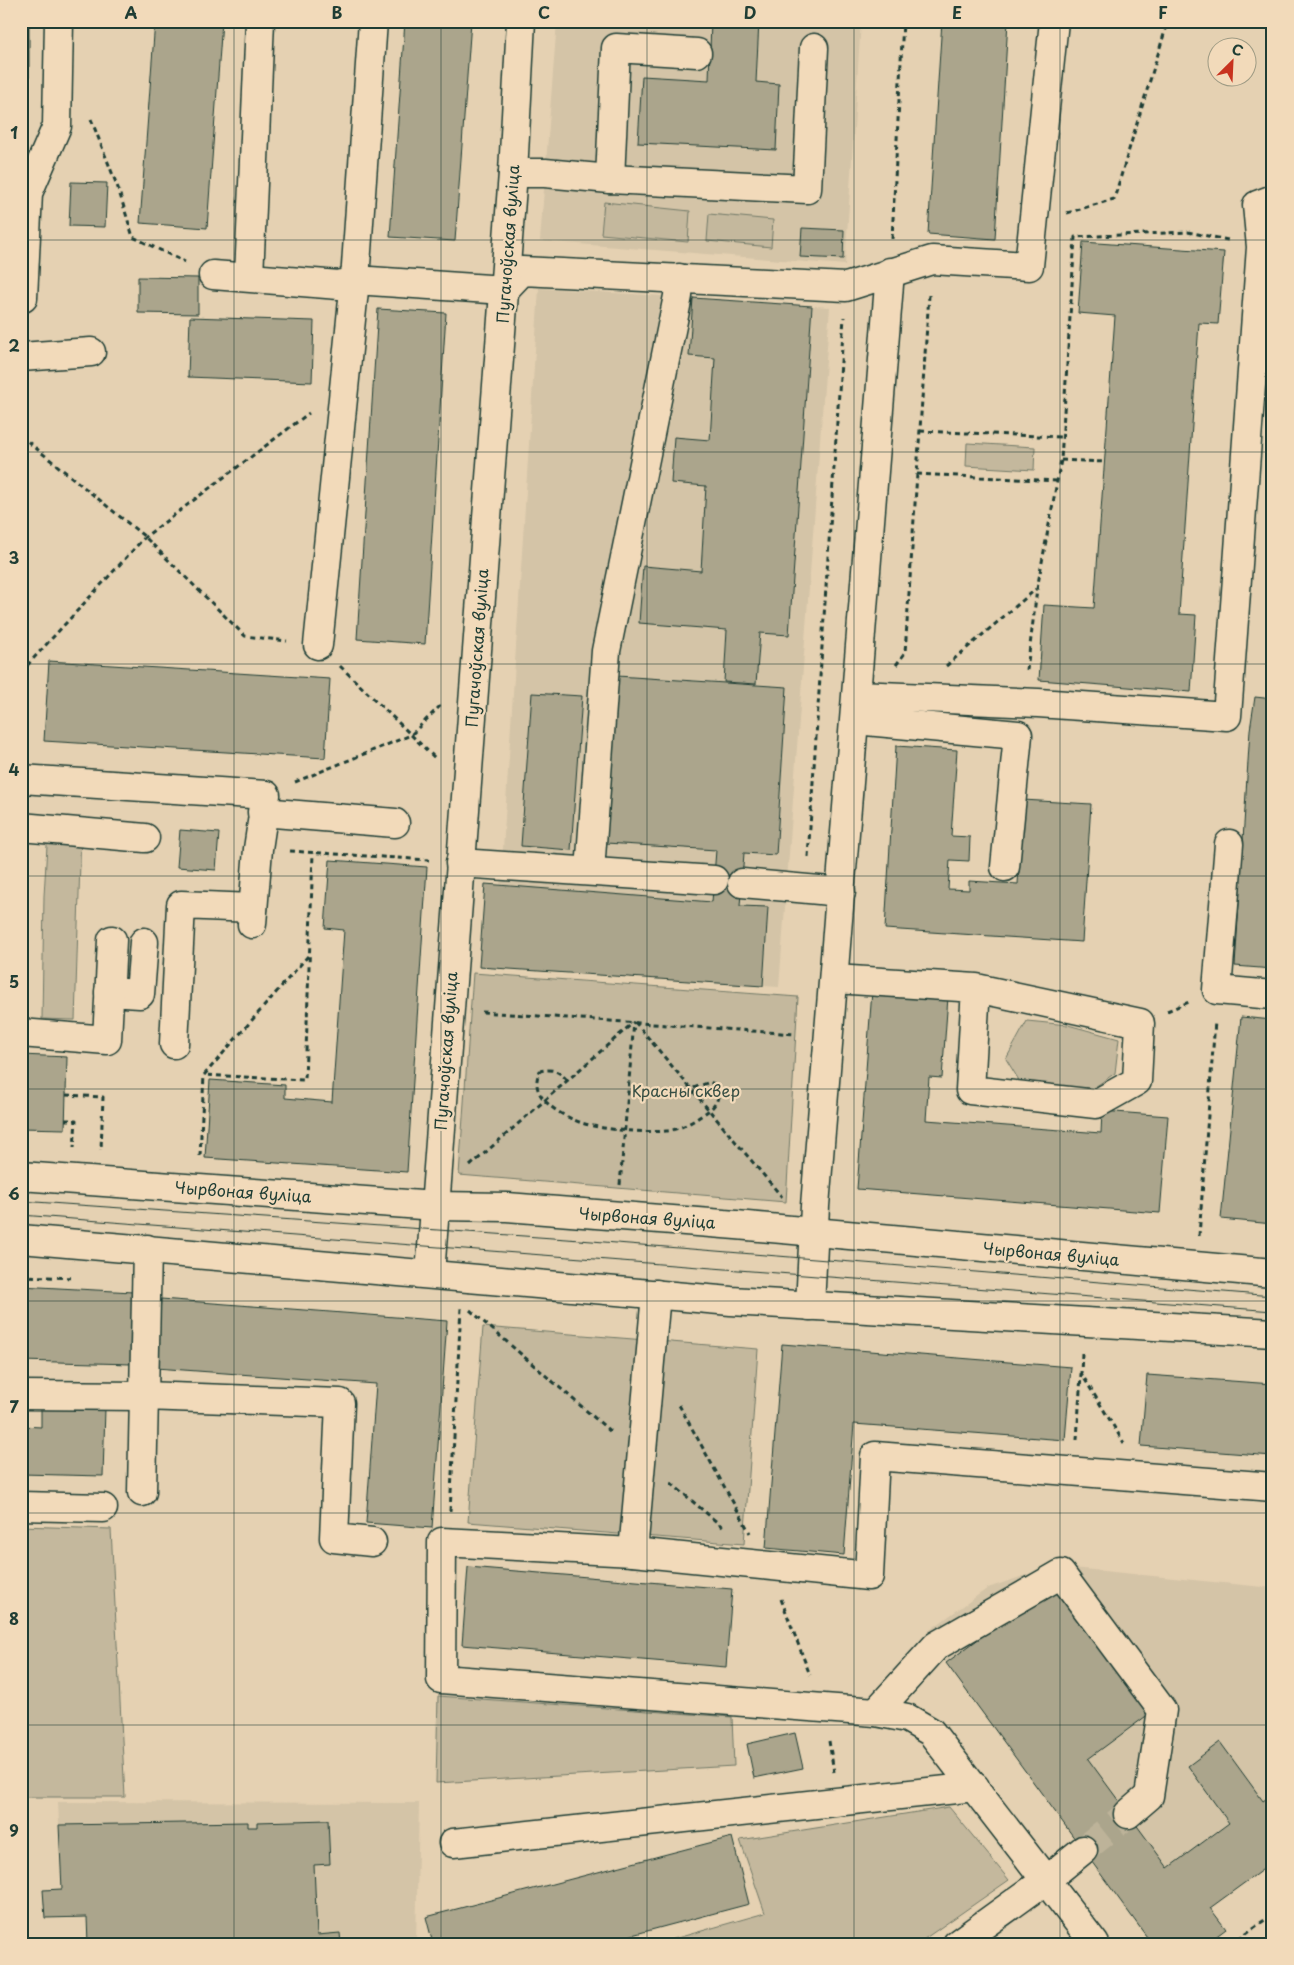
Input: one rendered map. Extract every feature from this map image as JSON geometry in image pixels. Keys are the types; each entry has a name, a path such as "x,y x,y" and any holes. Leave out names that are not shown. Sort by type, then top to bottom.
{"main road":[{"path":"23,298 28,192 57,126 59,21"},
{"path":"249,277 260,21"},
{"path":"318,645 355,280 373,21"},
{"name":"Пугачоўская вуліца","path":"430,1274 448,862 475,670 513,173 521,21"},
{"path":"213,275 339,285 355,280 504,290 522,270 846,287 932,260 1029,266 1054,21"},
{"path":"610,178 616,48 697,53"},
{"path":"513,173 546,173 807,189 814,48"},
{"path":"863,704 914,698 1024,702 1227,716 1260,247 1257,205 1273,199"},
{"path":"810,1306 815,1206 841,892 863,704 890,272"},
{"path":"590,871 606,651 678,296 679,278"},
{"path":"21,357 91,352"},
{"path":"863,704 1018,735 1005,867"},
{"path":"21,779 264,803 395,823"},
{"path":"174,1044 181,906 252,916 264,803"},
{"path":"21,827 145,838"},
{"path":"1229,844 1217,990 1273,995"},
{"path":"448,862 714,880"},
{"path":"742,883 841,892"},
{"path":"21,1033 108,1040 112,940"},
{"path":"109,992 140,994 144,942"},
{"path":"835,979 976,988 1140,1022 1137,1081 1096,1104 970,1090 976,988"},
{"name":"Чырвоная вуліца","path":"21,1176 434,1206 507,1207 736,1225 1273,1273"},
{"path":"21,1239 810,1306 1273,1333"},
{"path":"142,1492 147,1249"},
{"path":"633,1552 656,1294"},
{"path":"21,1395 144,1396 340,1403 334,1538 372,1542"},
{"path":"1095,1944 932,1732 907,1718 876,1712 441,1679 442,1542 633,1552 868,1576 875,1456 1075,1470 1273,1487"},
{"path":"21,1506 103,1508"},
{"path":"876,1712 936,1646 1061,1574 1162,1710 1149,1796 1128,1814"},
{"path":"453,1843 975,1788"},
{"path":"957,1944 1046,1880 1083,1850"}],"path":[{"path":"890,272 903,21"},
{"path":"1034,216 1054,217 1114,199 1168,21"},
{"path":"89,114 118,188 133,237 213,275"},
{"path":"1024,702 1037,589 1062,460 1075,237 1188,232"},
{"path":"863,704 905,653 932,260"},
{"path":"21,672 145,537 316,407 345,381"},
{"path":"920,430 1062,437"},
{"path":"21,436 145,537 245,636 318,645 438,761"},
{"path":"1062,460 1105,462"},
{"path":"917,474 1058,481"},
{"path":"914,698 936,675 1037,589"},
{"path":"264,803 411,735 475,670"},
{"path":"258,849 448,862"},
{"path":"204,1075 305,1080 313,853"},
{"path":"200,1162 204,1075 308,956"},
{"path":"1140,1022 1217,990 1199,1237"},
{"path":"480,1012 634,1021 795,1034"},
{"path":"466,1169 634,1021"},
{"path":"634,1021 786,1202"},
{"path":"620,1188 634,1021"},
{"path":"568,1080 559,1071 548,1069 540,1071 536,1079 538,1090 544,1101 563,1114 583,1123 625,1130 667,1131 690,1124 714,1108 719,1099 718,1086 710,1082 691,1089"},
{"path":"66,1095 103,1097 100,1154"},
{"path":"65,1120 76,1120 74,1154"},
{"path":"448,1543 461,1303 730,1533"},
{"path":"1075,1470 1082,1348"},
{"path":"1081,1373 1145,1477"},
{"path":"1231,1944 1273,1914"}],"shaded area":[{"path":"557,21 861,21 845,265 540,241"},
{"path":"539,288 830,307 779,987 479,967 485,884 500,885 502,865"},
{"path":"1053,1566 1273,1588 1273,1862 1210,1908 1226,1929 1206,1944 1152,1944 946,1663 927,1632 988,1588"},
{"path":"58,1802 419,1803 416,1944 88,1944 87,1917 45,1918 43,1890 62,1888"}],"green space":[{"path":"604,202 690,211 688,242 601,234"},
{"path":"709,214 773,220 771,247 707,241"},
{"path":"967,443 1035,447 1034,470 966,466"},
{"path":"48,829 81,831 75,1020 42,1019 44,896"},
{"name":"Красны сквер","path":"473,973 798,997 786,1202 459,1175"},
{"path":"1027,1021 1068,1025 1119,1039 1115,1073 1085,1094 1025,1090 1006,1059"},
{"path":"483,1327 758,1349 744,1544 468,1522"},
{"path":"21,1526 111,1529 125,1797 21,1797"},
{"path":"438,1696 732,1717 734,1766 436,1783"},
{"path":"949,1807 1009,1880 917,1944 656,1944 765,1913 740,1840"}],"building":[{"path":"21,21 29,21 29,81 21,81"},
{"path":"155,21 222,21 207,228 140,223"},
{"path":"405,21 471,21 455,241 390,237"},
{"path":"711,21 759,21 756,82 779,84 776,150 638,143 642,76 709,80"},
{"path":"942,21 1008,21 995,239 928,234"},
{"path":"71,182 107,183 105,227 69,226"},
{"path":"802,228 844,230 843,259 800,257"},
{"path":"1083,242 1224,252 1218,324 1199,323 1179,614 1196,615 1191,692 1039,680 1044,605 1094,608 1115,316 1078,313"},
{"path":"138,277 198,278 198,314 138,313"},
{"path":"693,298 812,306 789,635 760,633 756,684 724,682 727,630 639,623 643,566 701,571 706,486 671,483 674,437 710,440 715,358 689,356"},
{"path":"378,309 446,313 425,644 357,639"},
{"path":"190,317 314,321 312,382 188,377"},
{"path":"49,661 330,679 325,758 44,741"},
{"path":"617,676 787,687 776,855 744,853 740,906 768,907 763,986 479,967 485,884 712,902 716,850 606,843"},
{"path":"532,693 582,696 571,850 521,846"},
{"path":"1255,697 1273,699 1273,969 1235,966 1250,730"},
{"path":"896,746 957,750 951,836 970,837 969,861 950,860 948,889 969,890 969,881 1018,884 1023,800 1091,804 1082,942 885,929"},
{"path":"180,830 219,833 216,870 177,867"},
{"path":"330,860 427,867 407,1172 205,1158 210,1080 285,1085 285,1098 332,1102 344,930 325,928"},
{"path":"872,991 948,997 942,1078 929,1077 926,1120 1101,1133 1102,1111 1168,1116 1160,1213 857,1189"},
{"path":"1241,1017 1273,1020 1273,1224 1221,1219"},
{"path":"21,1055 67,1057 65,1129 21,1128"},
{"path":"21,1286 133,1292 131,1364 21,1361"},
{"path":"161,1299 447,1321 432,1528 366,1523 376,1384 156,1368"},
{"path":"782,1344 1071,1367 1065,1440 854,1424 844,1555 766,1548"},
{"path":"1147,1375 1273,1384 1273,1456 1141,1446"},
{"path":"41,1407 105,1408 103,1476 21,1474 21,1426 41,1427"},
{"path":"468,1567 732,1589 726,1667 462,1645"},
{"path":"1057,1581 1153,1711 1088,1759 1168,1868 1229,1823 1188,1766 1220,1742 1263,1801 1273,1794 1273,1862 1210,1908 1226,1929 1206,1944 1152,1944 946,1663"},
{"path":"795,1733 803,1768 754,1778 747,1744"},
{"path":"328,1820 330,1864 314,1865 317,1935 340,1933 341,1944 88,1944 87,1917 45,1918 43,1890 62,1889 59,1825 248,1822 248,1827 257,1827 257,1822"},
{"path":"732,1837 749,1904 598,1944 433,1944 426,1917"}],"tunnel":[{"path":"1083,1850 1128,1814"}],"tram line":[{"path":"21,1201 567,1239 1273,1296"},
{"path":"21,1215 1273,1311"}]}
